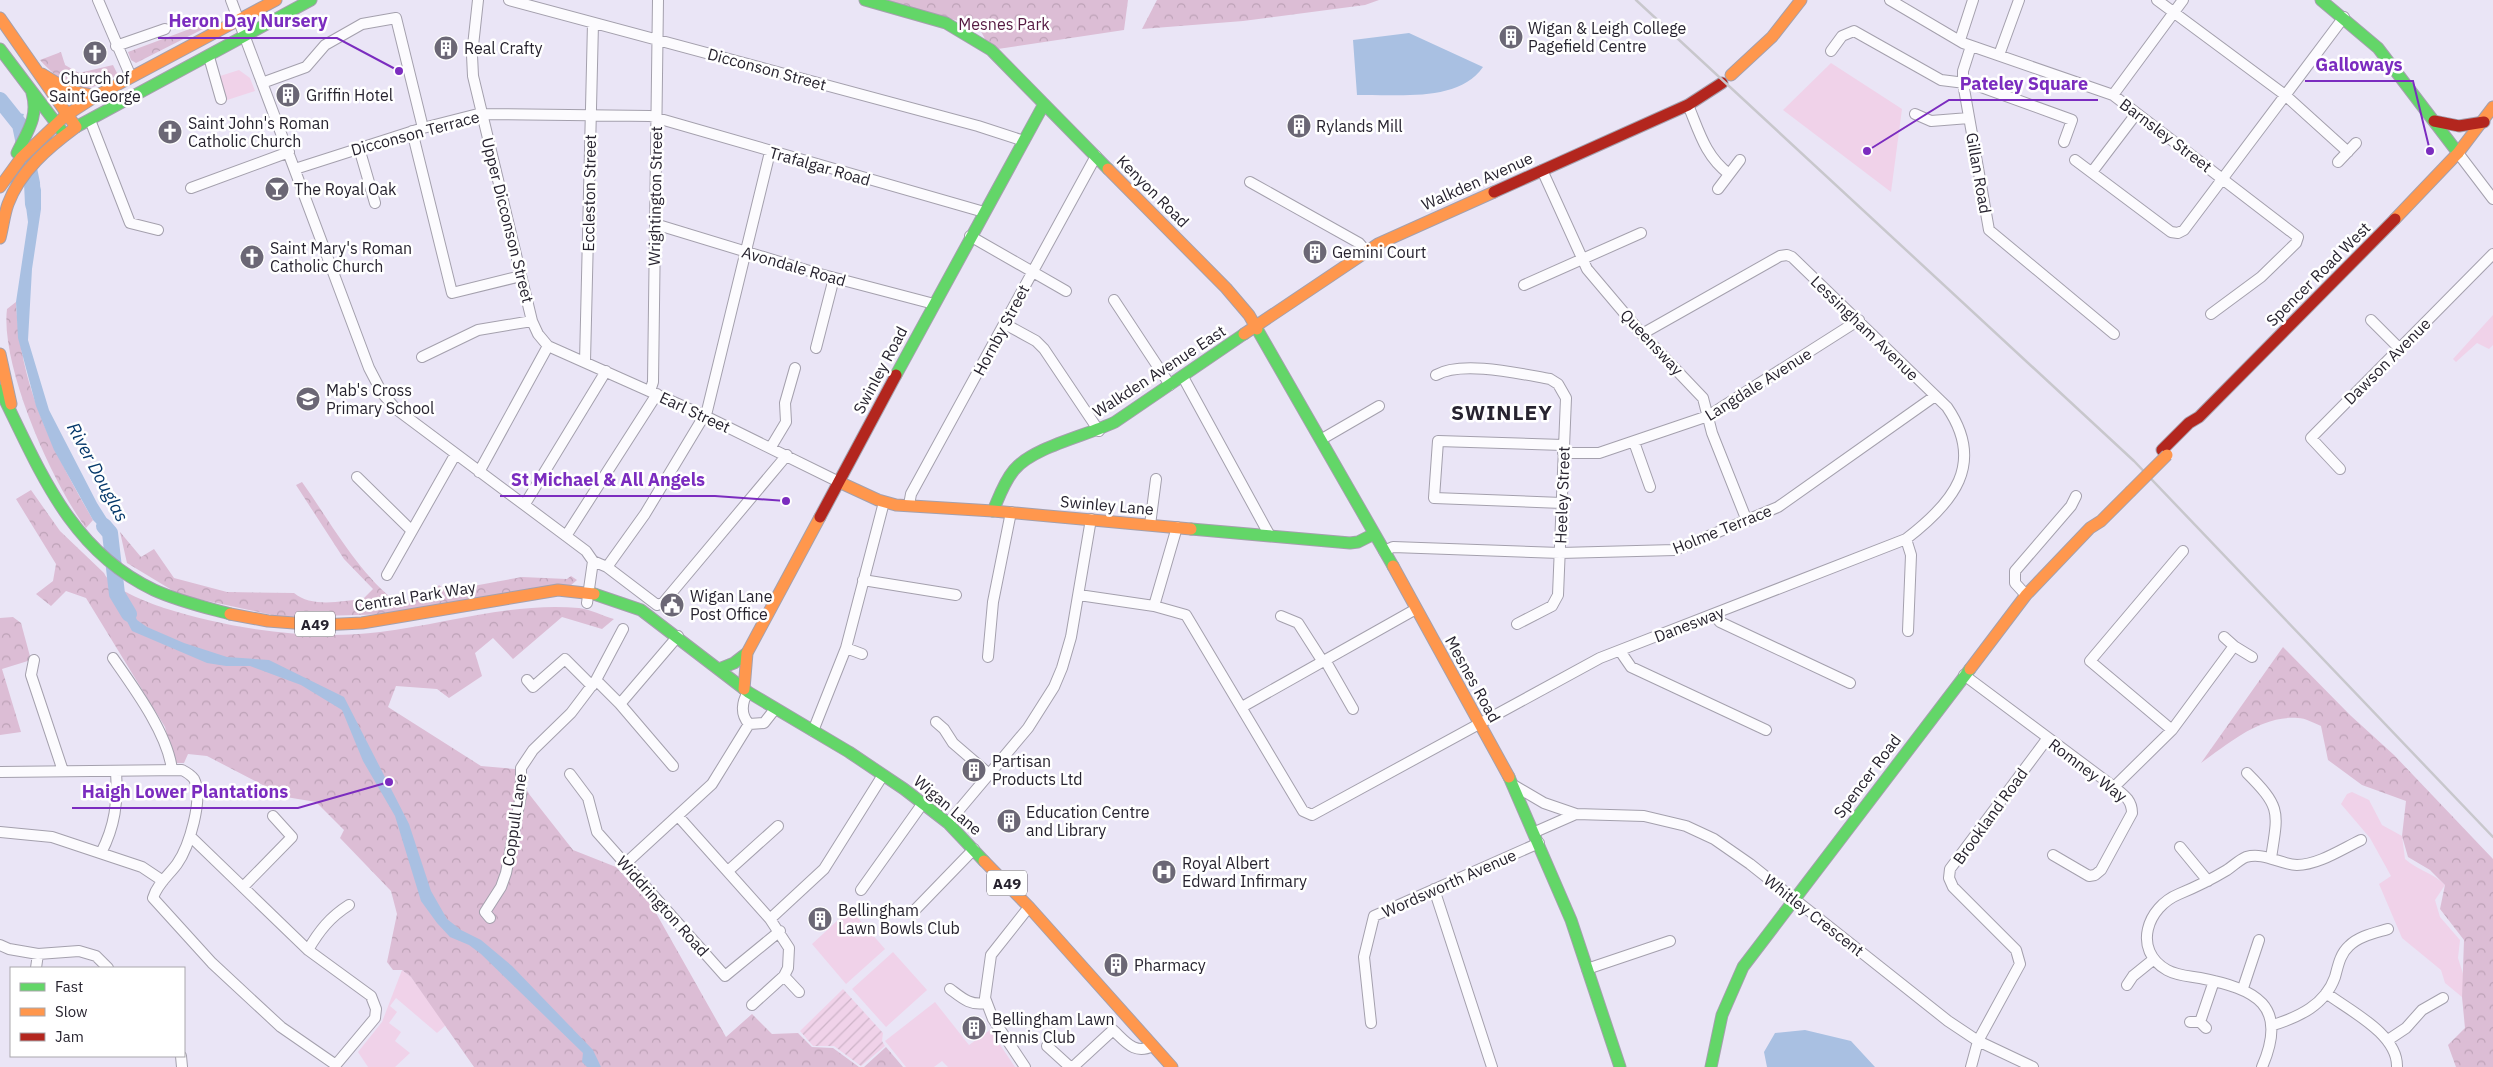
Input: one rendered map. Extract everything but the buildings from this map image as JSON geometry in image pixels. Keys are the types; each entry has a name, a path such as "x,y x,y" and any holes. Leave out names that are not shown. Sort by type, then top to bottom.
{"main road":[{"path":"0,187 24,152 68,114 96,96 276,0"},
{"path":"0,219 8,201 24,176 34,164 76,127 209,57 311,0"},
{"name":"Kenyon Road","path":"865,0 927,16 955,27 991,50 1226,288 1256,327"},
{"path":"1731,75 1772,37 1801,0"},
{"path":"2321,0 2344,17 2378,48 2458,153"},
{"path":"0,18 76,127"},
{"path":"0,49 65,135"},
{"path":"40,73 70,91 96,96"},
{"name":"Walkden Avenue","path":"1256,327 1366,251 1688,105 1722,84"},
{"path":"24,152 36,109 30,88"},
{"name":"Swinley Road","path":"719,669 734,663 747,653 970,236 1044,104"},
{"name":"Spencer Road West","path":"2128,489 2189,423 2200,416 2334,282 2458,153 2484,122 2493,107"},
{"path":"2434,121 2460,128 2484,122"},
{"path":"0,238 8,201"},
{"name":"Walkden Avenue East","path":"993,510 1004,483 1024,459 1046,448 1099,431 1256,327"},
{"name":"Mesnes Road","path":"1256,327 1322,439 1514,786 1571,920 1620,1067"},
{"name":"Central Park Way","path":"0,354 13,417"},
{"name":"Central Park Way","path":"0,390 55,500 75,528 102,556 126,573 152,589 201,607 238,616 292,624 362,622 524,596 588,597 609,607 631,614"},
{"name":"Swinley Lane","path":"839,482 884,502 909,505 993,510 1354,543 1374,534"},
{"name":"Spencer Road","path":"1711,1067 1717,1028 1733,986 1743,967 2026,595 2090,528 2096,517 2128,489"},
{"name":"Wigan Lane","path":"588,597 635,607 656,623 678,636 746,690 884,775 948,823 1029,906 1172,1067"},
{"name":"Wigan Lane","path":"631,614 656,623"},
{"name":"Swinley Road","path":"746,690 747,653"}],"street":[{"path":"98,0 116,46 131,77"},
{"path":"231,0 362,352 386,399 418,428 525,504 586,551 593,561 607,567 654,604 663,603 788,455"},
{"name":"Upper Dicconson Street","path":"478,0 472,66 532,321 542,342 548,346"},
{"name":"Dicconson Street","path":"509,0 968,124 1024,141"},
{"name":"Wrightington Street","path":"653,392 658,0"},
{"name":"Barnsley Street","path":"1890,0 1953,38 1971,46 2113,95 2298,236 2298,240 2261,278 2211,314"},
{"path":"1960,40 1973,0"},
{"path":"1999,55 2019,0"},
{"path":"2157,0 2285,95 2348,152"},
{"path":"2113,95 2183,0"},
{"path":"2075,160 2171,232 2178,233 2184,230 2344,17"},
{"path":"262,83 306,67 326,45 362,24 396,18 423,128"},
{"name":"Eccleston Street","path":"585,362 593,23"},
{"path":"116,46 165,29"},
{"path":"1831,51 1842,36 1854,32 1941,80 1973,84 2072,120 2064,142"},
{"name":"Gillan Road","path":"1971,46 1963,71 1963,83 1989,230 2114,334"},
{"path":"209,57 221,99"},
{"path":"1688,105 1708,155 1729,174"},
{"name":"Dicconson Terrace","path":"295,169 412,131 482,114 656,118"},
{"path":"1915,114 1931,121 1969,118"},
{"path":"2092,172 2136,114"},
{"name":"Trafalgar Road","path":"656,118 984,212"},
{"path":"90,120 130,223 158,230"},
{"path":"412,131 452,293 521,276"},
{"path":"2338,162 2356,143"},
{"path":"359,148 375,203"},
{"path":"191,188 289,152"},
{"path":"607,567 645,514 706,416 770,152"},
{"path":"2458,153 2493,199"},
{"name":"Hornby Street","path":"909,505 910,494 1096,156"},
{"path":"1718,189 1740,160"},
{"name":"Queensway","path":"1542,170 1587,269 1642,334 1703,398 1712,433 1747,521"},
{"path":"1250,182 1359,243 1366,251"},
{"name":"Avondale Road","path":"655,224 834,278 934,304"},
{"path":"1524,285 1641,233"},
{"path":"970,236 1066,291"},
{"name":"Lessingham Avenue","path":"1642,334 1787,254 1792,257 1859,320 1935,396 1956,420 1962,434 1965,464 1954,492 1937,512 1906,539"},
{"name":"Dawson Avenue","path":"2340,469 2311,438 2493,254"},
{"path":"816,348 834,278"},
{"path":"1114,300 1170,385"},
{"name":"Langdale Avenue","path":"1562,503 1434,498 1438,441 1599,453 1708,416 1859,320"},
{"path":"2371,320 2399,348"},
{"path":"422,357 478,330 532,321"},
{"path":"1005,324 1036,341 1048,354 1099,431"},
{"path":"480,472 548,346"},
{"name":"Earl Street","path":"548,346 706,416 788,455 839,482"},
{"name":"Heeley Street","path":"1436,375 1464,369 1491,369 1550,379 1563,390 1566,398 1559,588 1555,603 1517,624"},
{"path":"525,504 606,371"},
{"path":"771,447 786,422 785,403 796,375"},
{"path":"1183,376 1270,536"},
{"path":"566,536 653,392"},
{"name":"Holme Terrace","path":"1384,551 1393,547 1560,552 1669,551 1747,521 1786,502 1935,396"},
{"path":"1322,439 1379,406"},
{"path":"1634,442 1650,487"},
{"path":"387,575 455,455"},
{"path":"356,477 412,531"},
{"path":"1150,525 1156,479"},
{"path":"2026,595 2015,582 2015,572 2071,506 2076,496"},
{"path":"813,731 846,648 884,502"},
{"path":"988,657 993,602 1011,512"},
{"path":"948,823 1028,728 1054,687 1067,653 1079,595 1091,520"},
{"path":"1154,606 1177,527"},
{"path":"1906,539 1911,555 1908,631"},
{"name":"Danesway","path":"1242,707 1303,811 1309,814 1317,813 1600,658 1906,539"},
{"path":"2172,730 2090,661 2183,551"},
{"path":"588,597 593,561"},
{"path":"863,580 956,595"},
{"path":"1079,595 1183,612 1189,618 1242,707 1416,609"},
{"path":"1714,615 1720,622 1850,683"},
{"path":"1281,616 1293,619 1298,623 1353,709"},
{"name":"Coppull Lane","path":"483,914 506,873 521,795 521,768 533,750 571,713 594,683 623,629"},
{"path":"620,704 678,636"},
{"path":"2224,637 2234,646 2252,657"},
{"path":"2114,787 2172,730 2234,646"},
{"path":"846,648 862,654"},
{"path":"1620,651 1631,667 1766,730"},
{"path":"113,658 154,724 170,755 172,770"},
{"path":"527,680 533,687 565,659 620,704 674,766"},
{"path":"34,660 31,675 63,771"},
{"name":"Romney Way","path":"1964,675 2114,787 2128,798 2132,805 2132,813 2101,870 2096,875 2089,876 2053,856"},
{"path":"746,690 743,714 749,724"},
{"path":"749,724 764,723 775,709"},
{"path":"936,722 944,729 953,743 989,774"},
{"path":"626,864 712,784 749,724"},
{"name":"Brookland Road","path":"1978,1041 2020,964 2020,960 2016,950 1953,886 1949,878 1950,870 2047,738"},
{"path":"0,772 182,770 193,777 196,787 191,837 177,864 155,890 153,898 212,963 281,1027 335,1066 375,1018 372,996 308,950 191,837"},
{"path":"101,853 110,836 116,814 116,772"},
{"path":"2247,773 2258,779 2271,798 2278,818 2271,858"},
{"path":"770,919 824,869 884,775"},
{"name":"Widdrington Road","path":"576,777 588,798 597,832 725,976 780,931"},
{"name":"Whitley Crescent","path":"1514,786 1544,803 1576,814 1644,816 1671,822 1700,832 1727,847 1929,1007 1978,1041 2033,1067"},
{"path":"861,890 923,803"},
{"name":"Whitley Crescent","path":"1537,838 1576,814"},
{"path":"243,887 296,840 272,816"},
{"path":"678,816 770,919 790,948 788,968 784,976 752,1005"},
{"path":"728,871 778,826"},
{"path":"0,832 52,837 142,867 163,881"},
{"name":"Wordsworth Avenue","path":"1372,1023 1364,957 1374,916 1434,889 1537,838"},
{"path":"2262,1067 2270,1049 2272,1025 2267,1010 2255,995 2243,988 2172,973 2154,959 2149,947 2147,931 2157,909 2168,898 2208,881 2244,858 2257,855 2290,864 2303,864 2344,842 2361,840"},
{"path":"2180,847 2208,881"},
{"path":"913,912 974,848"},
{"path":"1434,889 1492,1067"},
{"path":"308,950 321,928 336,914 349,906"},
{"path":"1025,1067 993,1019 986,1003 991,955 1029,906"},
{"path":"2272,1025 2301,1015 2326,993 2332,984 2340,958 2348,947 2374,928 2388,928"},
{"path":"2243,988 2259,940"},
{"path":"1587,969 1670,941"},
{"path":"0,945 9,949 38,954 79,951 96,956 107,967"},
{"path":"36,967 38,954"},
{"path":"2125,988 2133,976 2154,959"},
{"path":"784,976 799,992"},
{"path":"2199,1024 2214,981"},
{"path":"950,989 967,1002 977,1005 986,1003"},
{"path":"2326,993 2388,1040 2395,1053 2397,1067"},
{"path":"2388,1040 2406,1028 2422,1010 2444,997"},
{"path":"1047,1046 1071,1067 1113,1030 1133,1049 1143,1050 1153,1046"},
{"path":"1971,1067 1978,1041"}],"shaded area":[{"path":"1831,63 1902,109 1891,192 1783,110"},
{"path":"239,70 250,78 255,91 224,101 217,77"},
{"path":"2493,315 2493,345 2489,349 2477,343 2456,362 2453,359"},
{"path":"2352,792 2369,800 2382,825 2402,836 2405,859 2436,877 2445,885 2435,900 2440,917 2460,940 2458,958 2464,977 2462,997 2445,983 2441,970 2402,938 2379,884 2391,876 2370,838 2341,804 2347,794"},
{"path":"850,909 885,949 846,984 812,944"},
{"path":"893,952 927,990 886,1027 852,989"},
{"path":"402,970 411,977 446,1025 437,1033 396,998 390,1006 397,1012 389,1023 401,1032 395,1041 410,1053 395,1067 368,1067 358,1052 382,1022"},
{"path":"843,989 883,1033 882,1041 885,1046 861,1066 834,1046 813,1046 800,1031"},
{"path":"935,1002 969,1045 990,1030 1015,1067 948,1067 942,1061 934,1067 906,1067 885,1041"}],"green space":[{"name":"Mesnes Park","path":"878,0 1128,0 1124,30 991,50 978,26"},
{"path":"1157,0 1379,0 1365,5 1243,21 1142,29"},
{"path":"203,24 205,28 136,63 131,60 128,52"},
{"path":"61,52 65,65 79,73 113,65 118,75 100,85 88,88 74,87 61,80 40,60"},
{"path":"16,302 19,333 31,390 64,468 93,520 86,528 58,483 44,454 20,391 7,333 7,309"},
{"path":"302,482 358,563 370,578 398,603 427,598 439,585 446,591 522,577 567,579 571,576 577,580 570,586 394,614 281,617 180,595 127,563 120,532 141,557 154,549 174,578 227,592 294,593 309,601 318,602 363,599 373,589 344,559 296,485"},
{"path":"31,490 60,531 108,579 122,590 139,599 216,622 271,631 327,635 380,632 528,608 579,608 614,619 602,629 562,617 513,659 493,638 475,653 482,676 449,698 437,689 396,686 388,707 481,766 515,769 529,794 573,850 616,867 652,906 726,1037 752,1014 772,1034 798,1033 812,1047 833,1048 859,1067 474,1067 411,977 402,970 393,970 387,962 397,914 391,891 340,838 344,830 316,802 286,797 207,756 188,754 184,763 177,763 173,760 165,727 86,598 66,591 51,606 36,594 53,581 56,564 16,499"},
{"path":"13,617 21,623 31,660 2,669 21,732 0,735 0,618"},
{"path":"2283,647 2350,715 2394,755 2493,859 2493,1067 2456,1067 2448,1045 2465,1028 2462,997 2464,940 2440,909 2445,885 2430,870 2408,857 2402,836 2406,801 2362,785 2328,760 2321,726 2301,718 2284,718 2258,726 2234,739 2201,763"},
{"path":"886,1047 903,1067 864,1067"}],"water":[{"path":"1409,33 1483,67 1472,78 1458,86 1443,91 1408,95 1357,95 1353,40"},
{"path":"0,94 17,113 24,114 19,128 0,105"},
{"path":"37,176 41,190 41,209 32,269 28,340 49,410 97,503 109,522 119,554 109,545 105,532 93,520 54,450 36,406 18,338 16,302 28,222 25,199 27,190"},
{"path":"123,593 137,620 147,627 184,643 227,657 269,660 344,697 409,824 431,891 447,919 461,930 481,940 512,966 593,1050 601,1067 587,1067 582,1062 583,1053 481,954 469,945 450,937 421,901 395,816 363,761 342,710 301,685 250,666 226,666 207,663 132,631 114,596"},
{"path":"1805,1030 1851,1041 1875,1067 1767,1067 1764,1052 1775,1033"}],"waterway":[{"name":"River Douglas","path":"0,100 20,125 32,183 33,204"},
{"name":"River Douglas","path":"104,526 110,533 117,594 129,614"}],"railway":[{"path":"1636,0 2134,461 2493,837"}],"traffic: fast":[{"path":"76,127 311,0"},
{"path":"865,0 946,23 991,50 1108,169"},
{"path":"2321,0 2378,48 2458,153"},
{"path":"0,49 65,135"},
{"path":"17,153 33,117 34,102 32,93"},
{"path":"896,375 1044,104"},
{"path":"1257,329 1393,566"},
{"path":"993,511 1007,480 1023,462 1047,448 1115,422 1244,334"},
{"path":"0,390 43,477 78,530 100,553 125,573 154,590 182,601 230,614"},
{"path":"1191,529 1350,543 1358,542 1374,534"},
{"path":"594,594 641,610 748,692 849,752 904,789 948,823 984,861"},
{"path":"719,669 734,663 747,653"},
{"path":"1711,1067 1722,1015 1743,967 1970,669"},
{"path":"1509,777 1571,920 1620,1067"}],"traffic: slow":[{"path":"68,114 96,96 276,0"},
{"path":"1731,75 1772,37 1801,0"},
{"path":"0,18 76,127 46,151 20,181 13,192 5,212 0,238"},
{"path":"42,74 70,91 96,96"},
{"path":"2395,219 2458,153 2493,107"},
{"path":"0,187 21,158 65,116"},
{"path":"1108,169 1226,288 1249,315 1257,329"},
{"path":"1244,334 1378,244 1494,192"},
{"path":"0,354 11,404"},
{"path":"2130,492 2167,455"},
{"path":"839,482 878,500 896,505 993,511 1191,529"},
{"path":"1970,669 2026,595 2090,528 2101,521 2130,492"},
{"path":"744,689 747,653 820,517"},
{"path":"1393,566 1509,777"},
{"path":"230,614 268,621 320,625 362,623 558,590 594,594"},
{"path":"984,861 1029,907 1172,1067"}],"traffic: jam":[{"path":"1494,192 1688,105 1722,83"},
{"path":"2434,121 2459,126 2484,122"},
{"path":"2162,450 2189,423 2199,417 2395,219"},
{"path":"820,517 896,375"}],"place":[{"name":"Wigan & Leigh College Pagefield Centre","path":"1511,37"},
{"name":"Real Crafty","path":"446,48"},
{"name":"Church of Saint George","path":"95,53"},
{"name":"Heron Day Nursery","path":"399,71"},
{"name":"Griffin Hotel","path":"288,95"},
{"name":"Rylands Mill","path":"1299,126"},
{"name":"Saint John's Roman Catholic Church","path":"170,132"},
{"name":"Pateley Square","path":"1867,151"},
{"name":"Galloways","path":"2430,151"},
{"name":"The Royal Oak","path":"277,189"},
{"name":"Gemini Court","path":"1315,252"},
{"name":"Saint Mary's Roman Catholic Church","path":"252,257"},
{"name":"Mab's Cross Primary School","path":"308,399"},
{"name":"St Michael & All Angels","path":"786,501"},
{"name":"Wigan Lane Post Office","path":"672,605"},
{"name":"Partisan Products Ltd","path":"974,770"},
{"name":"Haigh Lower Plantations","path":"389,782"},
{"name":"Education Centre and Library","path":"1009,821"},
{"name":"Royal Albert Edward Infirmary","path":"1164,872"},
{"name":"Bellingham Lawn Bowls Club","path":"820,919"},
{"name":"Pharmacy","path":"1116,965"},
{"name":"Bellingham Lawn Tennis Club","path":"974,1028"}],"district":[{"name":"SWINLEY","path":"1502,412"}]}
